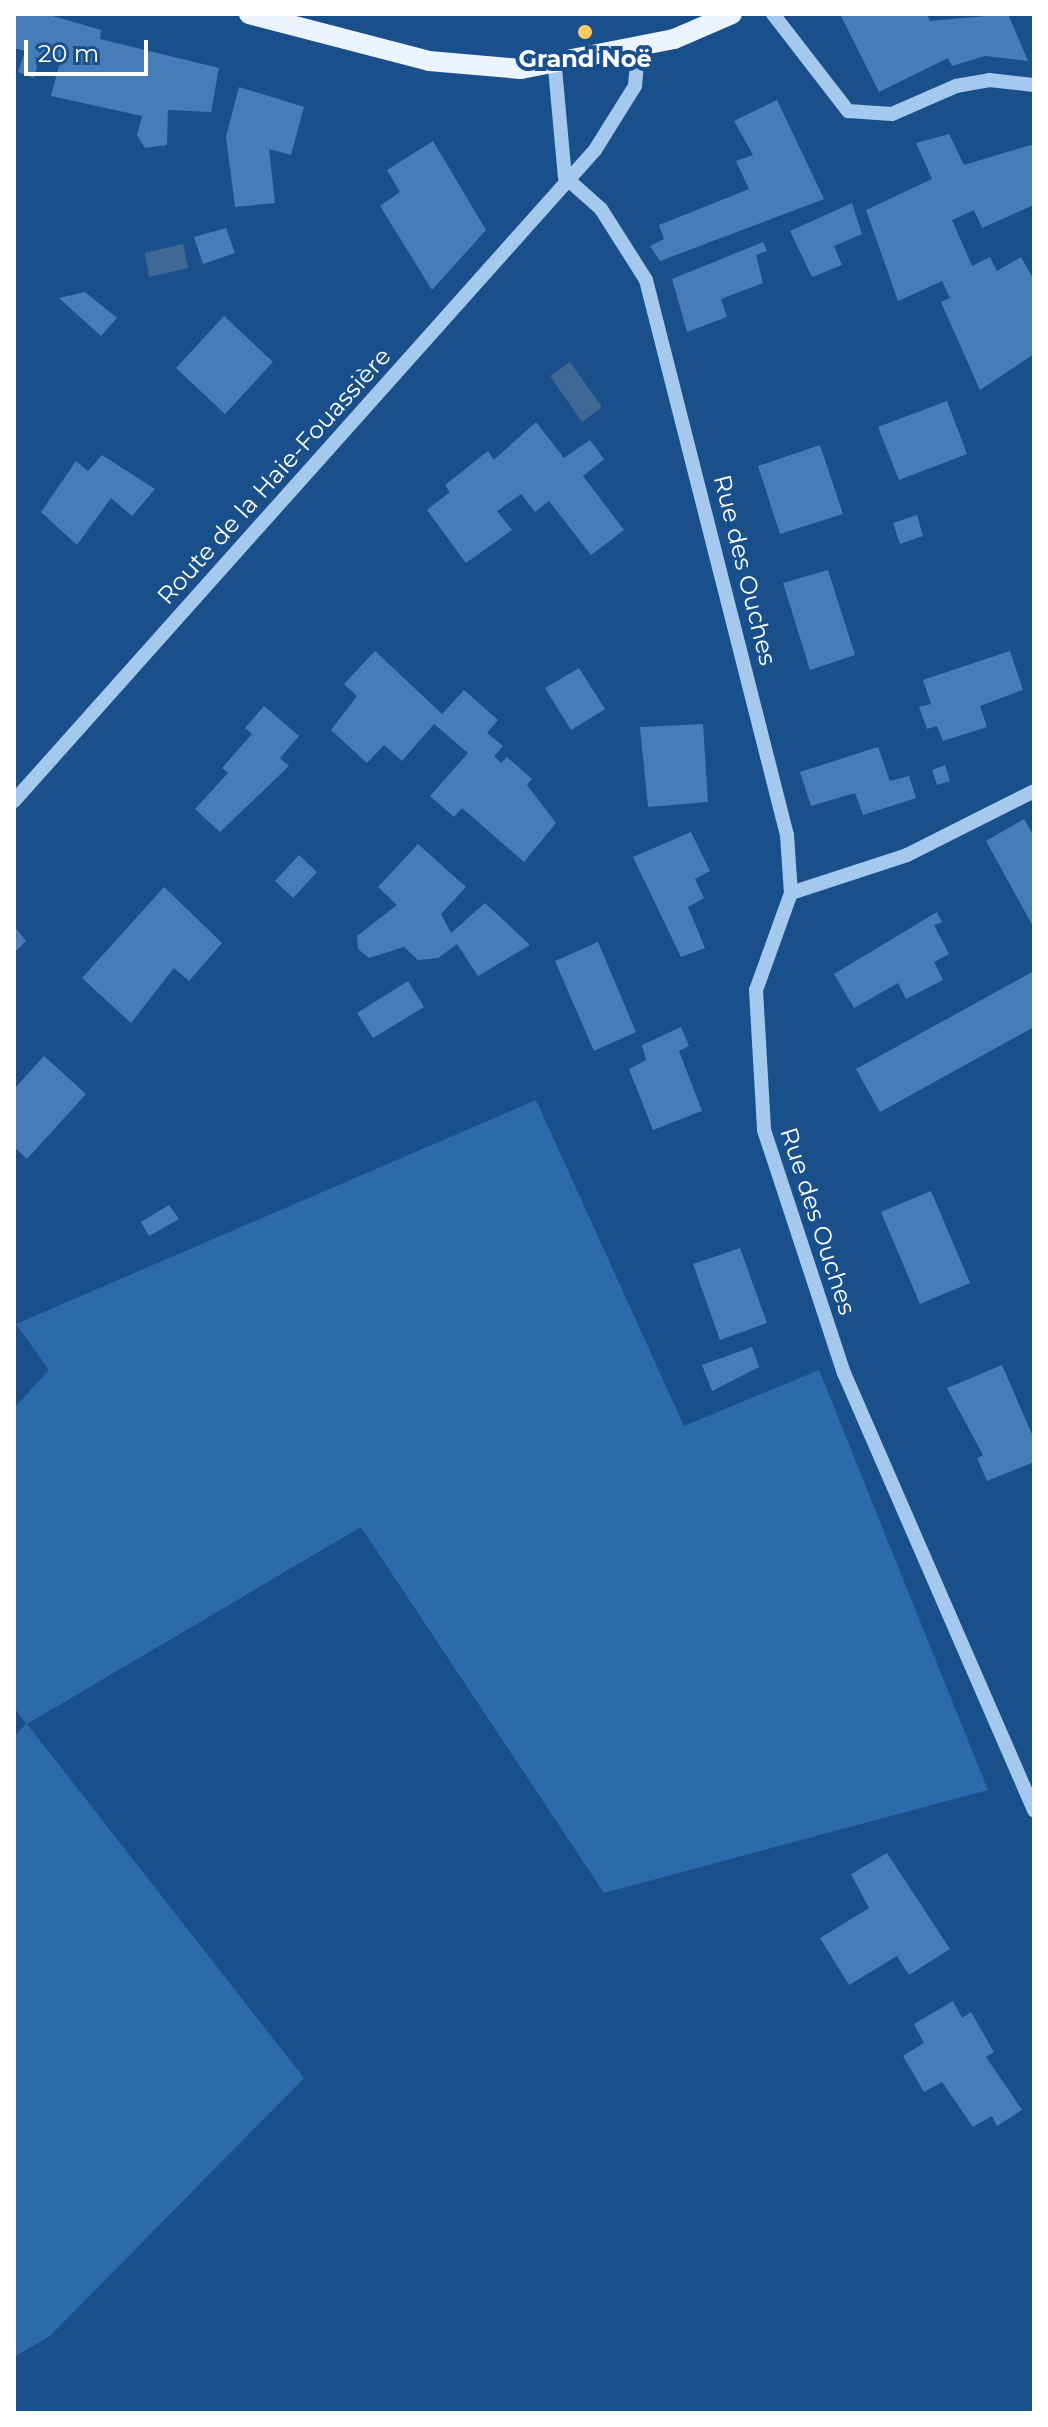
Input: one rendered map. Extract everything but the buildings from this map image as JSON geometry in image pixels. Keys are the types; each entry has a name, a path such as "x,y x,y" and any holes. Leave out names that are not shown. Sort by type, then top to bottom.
{"main road":[{"path":"249,14 429,61 555,68 638,48 732,14"}],"street":[{"path":"773,14 848,111 892,114 956,86 989,80 1034,85"},
{"name":"Route de la Haie-Fouassière","path":"14,801 565,177 595,150 635,86 638,48"},
{"path":"555,68 565,177"},
{"name":"Rue des Ouches","path":"565,177 601,209 646,280 668,344 787,835 791,893 756,990 764,1130 844,1373 1034,1810"},
{"path":"791,893 907,855 1034,791"}],"shaded area":[{"path":"183,244 188,268 149,277 145,253"},
{"path":"570,362 602,407 582,422 550,376"},
{"path":"536,1100 684,1426 819,1370 988,1790 604,1893 361,1527 27,1724 304,2078 50,2336 14,2357 14,1736 26,1724 14,1707 14,1408 49,1370 16,1324"}],"place":[{"name":"Grand Noë","path":"585,32"}]}
